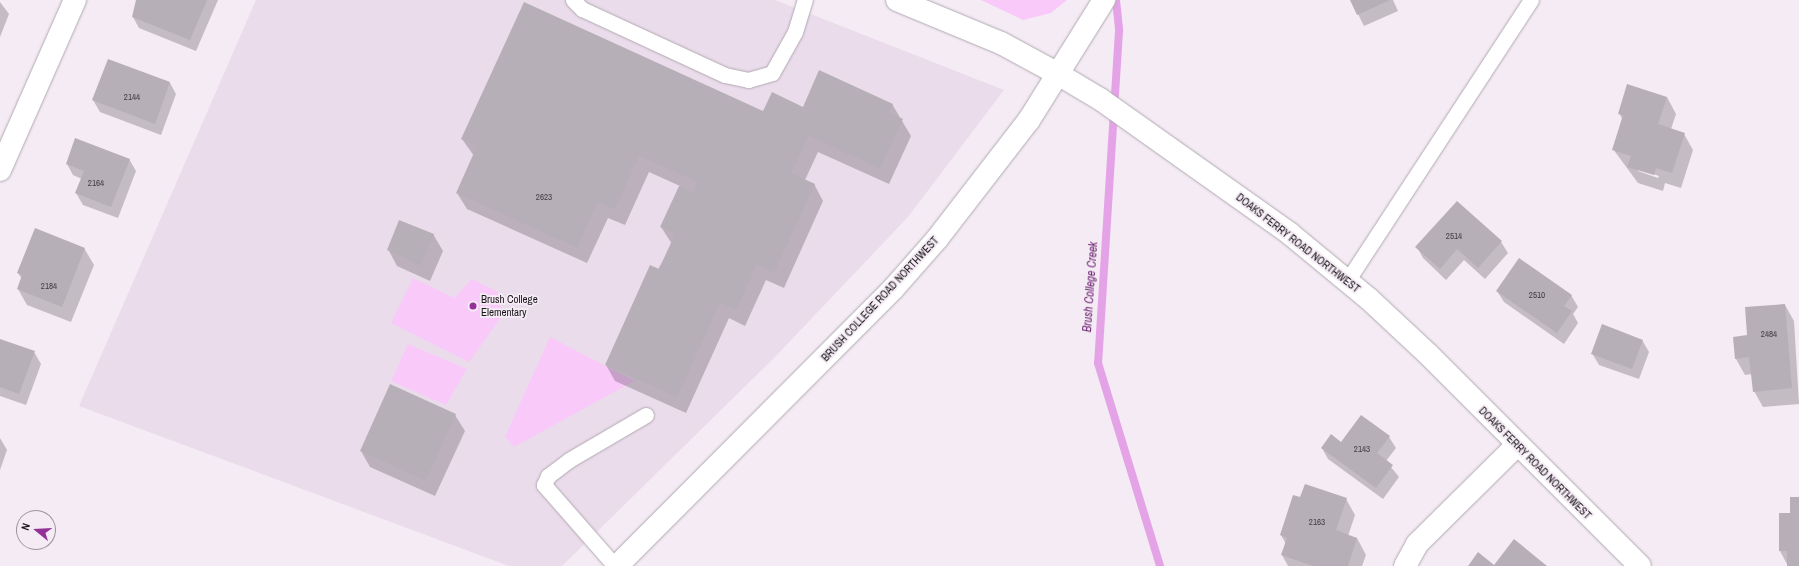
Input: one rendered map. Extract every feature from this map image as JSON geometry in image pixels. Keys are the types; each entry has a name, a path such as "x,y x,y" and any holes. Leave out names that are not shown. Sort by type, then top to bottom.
{"street":[{"path":"0,170 75,0"},
{"name":"DOAKS FERRY ROAD NORTHWEST","path":"897,0 1001,43 1058,74 1241,198 1347,281 1429,355 1516,446 1640,566"},
{"name":"BRUSH COLLEGE ROAD NORTHWEST","path":"616,566 893,289 974,194 1058,74 1104,0"},
{"path":"1405,566 1417,544 1516,446"}],"lane":[{"path":"573,0 582,9 725,75 748,80 772,73 796,32 805,0"},
{"path":"1347,281 1531,0"},
{"path":"616,566 544,485 548,476 569,460 646,415"}],"shaded area":[{"name":"Brush College Elementary","path":"256,0 775,0 1004,90 908,217 774,358 562,566 509,566 79,406"},
{"path":"981,0 1067,0 1051,13 1023,20"},
{"path":"413,278 454,298 472,279 498,292 502,316 469,362 391,323"},
{"path":"550,337 634,381 514,447 505,437"},
{"path":"408,344 467,369 446,405 391,381"}],"building":[{"path":"136,0 207,0 190,40 132,17"},
{"path":"1350,0 1390,0 1357,15"},
{"path":"524,2 763,111 772,92 803,107 819,70 893,104 889,113 903,119 880,169 809,136 791,173 815,184 774,273 757,265 736,310 720,303 677,397 605,365 650,265 659,269 675,234 660,227 679,186 692,192 697,182 639,156 615,209 598,202 577,248 456,193 477,146 461,139"},
{"path":"108,59 170,82 155,124 92,100"},
{"path":"1627,84 1667,97 1658,124 1685,133 1672,173 1656,168 1654,175 1627,167 1631,156 1612,150 1623,115 1618,114"},
{"path":"75,138 130,159 111,207 75,193 84,171 66,164"},
{"path":"1457,201 1502,241 1478,268 1457,249 1440,269 1415,247"},
{"path":"399,220 434,234 421,266 387,250"},
{"path":"35,228 85,248 62,307 17,289 22,275 17,273"},
{"path":"1519,258 1572,295 1564,306 1572,311 1557,333 1496,291"},
{"path":"1785,304 1792,388 1753,392 1749,357 1735,359 1733,337 1747,335 1745,307"},
{"path":"1602,324 1643,340 1632,369 1591,354"},
{"path":"0,339 35,351 19,394 0,387"},
{"path":"390,384 456,414 426,481 360,451"},
{"path":"1361,415 1390,436 1377,453 1393,465 1376,488 1321,448 1331,434 1341,442"},
{"path":"1305,484 1347,498 1336,530 1357,538 1348,566 1313,566 1281,555 1287,538 1280,535 1293,495 1300,497"},
{"path":"1790,497 1799,497 1799,566 1787,566 1787,551 1779,551 1779,513 1790,513"},
{"path":"1514,539 1547,566 1468,566 1478,552 1494,565"}],"waterway":[{"name":"Brush College Creek","path":"1116,0 1119,31 1098,363 1160,566"}],"place":[{"name":"Brush College Elementary","path":"473,306"}]}
